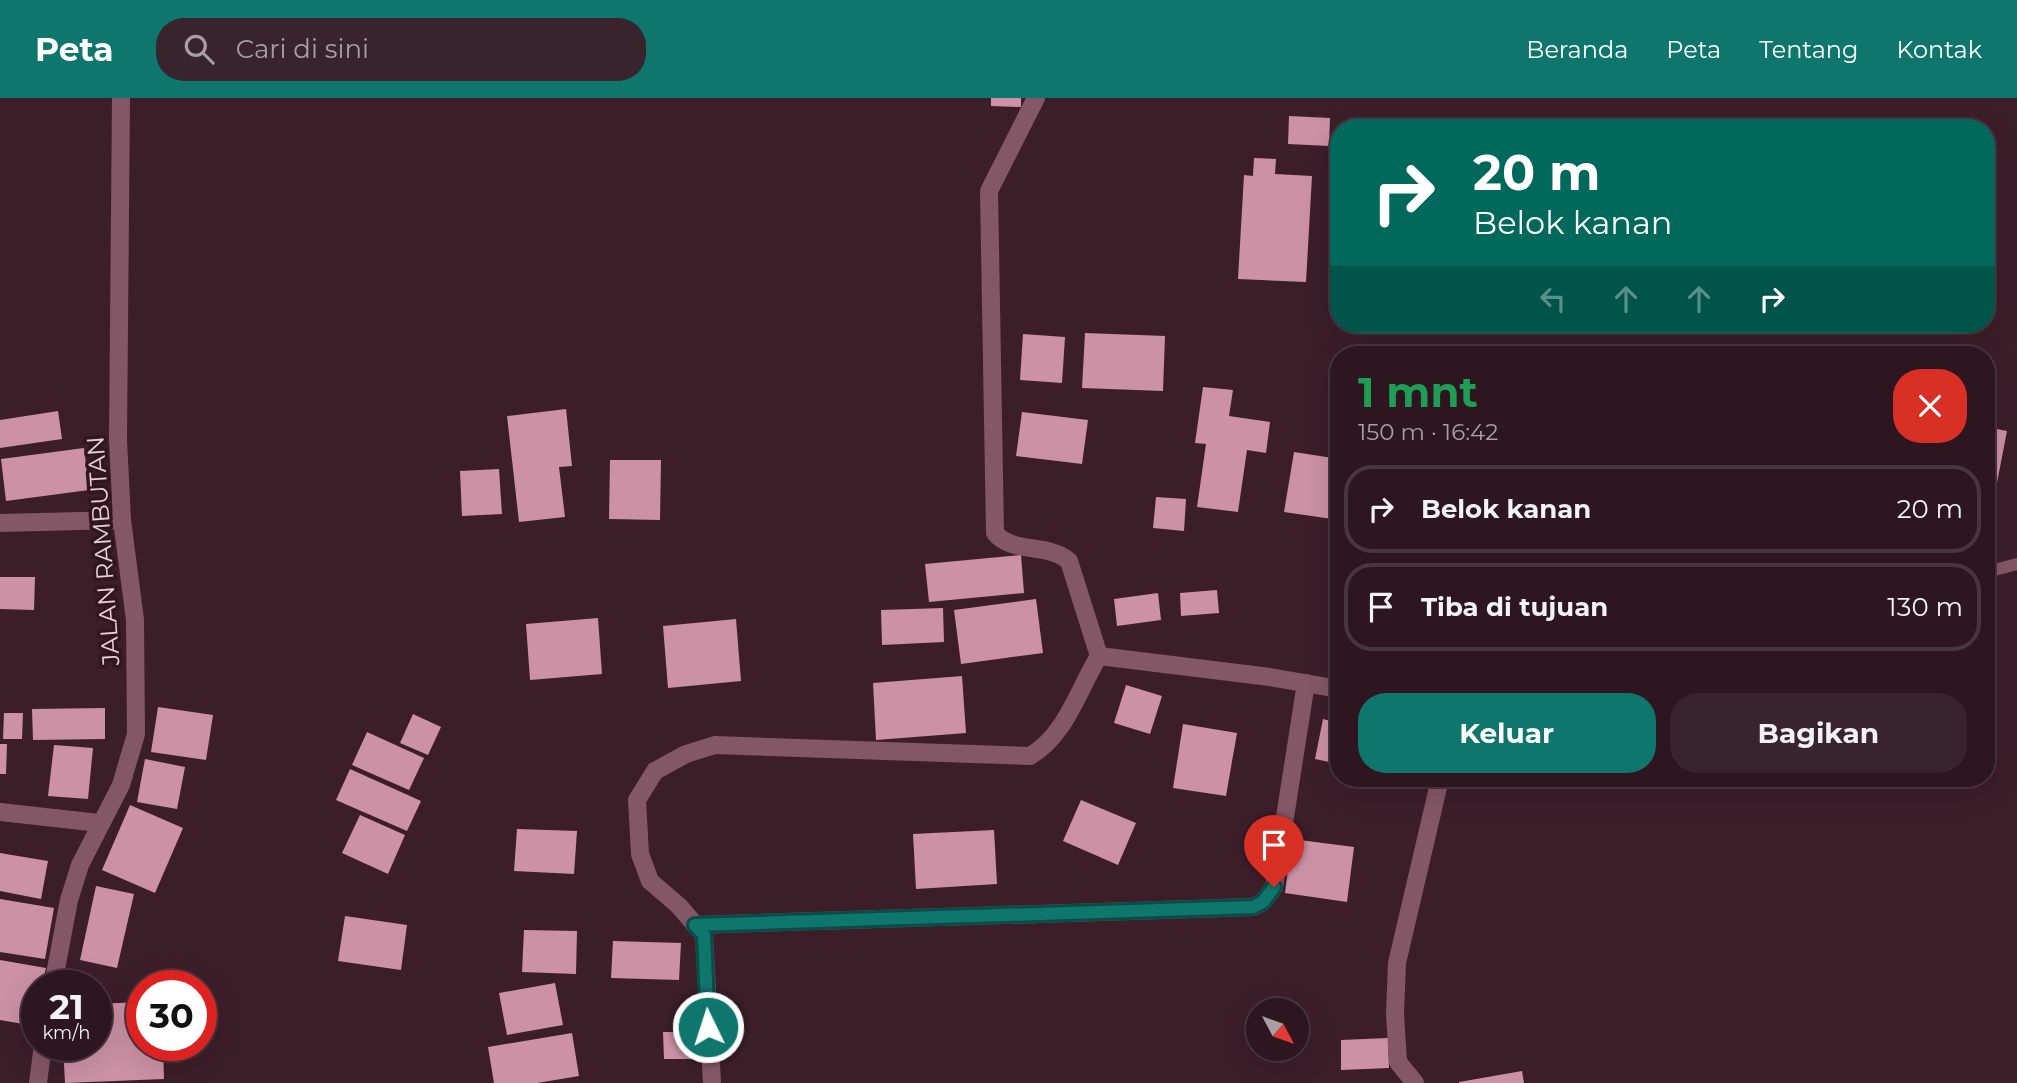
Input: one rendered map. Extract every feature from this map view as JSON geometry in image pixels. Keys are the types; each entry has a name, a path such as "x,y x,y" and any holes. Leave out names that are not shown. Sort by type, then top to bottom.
{"street":[{"name":"JALAN RAMBUTAN","path":"56,970 69,900 80,864 121,785 136,734 135,620 122,520 118,440 121,98"},
{"path":"1036,98 989,191 993,528 999,539 1005,542 1061,554 1069,561 1076,573 1086,622 1099,656"},
{"path":"0,523 122,520"},
{"path":"1099,656 1330,688"},
{"path":"712,1083 704,935 650,881 640,854 637,800 655,771 686,754 715,745 1030,756 1045,748 1065,721 1099,656"},
{"path":"695,925 1253,907 1263,902 1274,887 1306,683"},
{"path":"1415,1083 1398,1062 1395,1014 1397,963 1438,787"},
{"path":"0,812 99,823"},
{"path":"38,1083 41,1061"}],"lane":[{"path":"1995,570 2017,564"}],"building":[{"path":"991,98 1021,98 1021,107 991,106"},
{"path":"1289,116 1330,118 1329,146 1288,144"},
{"path":"1254,158 1276,159 1275,174 1312,176 1306,282 1238,279 1244,175 1253,176"},
{"path":"1085,333 1165,336 1163,391 1082,388"},
{"path":"1023,334 1065,337 1062,383 1020,380"},
{"path":"1203,387 1233,390 1229,416 1270,422 1266,453 1247,450 1238,512 1197,507 1206,444 1195,443"},
{"path":"566,409 572,466 559,467 565,517 519,522 507,416"},
{"path":"58,411 62,439 0,448 0,420"},
{"path":"1022,412 1088,420 1082,464 1016,456"},
{"path":"1995,429 2007,431 1995,493"},
{"path":"84,448 89,490 6,501 1,459"},
{"path":"1294,452 1330,458 1330,519 1284,512"},
{"path":"610,460 661,460 660,520 609,519"},
{"path":"499,469 502,514 462,516 460,471"},
{"path":"1156,497 1186,499 1184,531 1153,528"},
{"path":"1021,555 1024,593 929,602 925,564"},
{"path":"0,577 35,577 34,610 0,609"},
{"path":"1217,590 1219,613 1181,616 1180,593"},
{"path":"1158,593 1161,620 1117,626 1114,599"},
{"path":"1036,599 1043,653 961,664 954,610"},
{"path":"943,608 944,642 882,645 881,610"},
{"path":"598,618 602,674 530,680 526,624"},
{"path":"736,619 741,681 668,688 663,626"},
{"path":"962,676 966,733 876,740 873,683"},
{"path":"1126,685 1162,696 1150,734 1114,723"},
{"path":"158,707 213,715 206,760 151,752"},
{"path":"105,708 105,739 33,740 32,709"},
{"path":"4,713 23,713 22,739 3,739"},
{"path":"413,714 441,727 428,755 400,743"},
{"path":"1323,719 1330,721 1330,762 1315,759"},
{"path":"1183,724 1237,733 1226,796 1173,788"},
{"path":"367,732 424,758 409,790 352,765"},
{"path":"0,744 7,744 6,774 0,774"},
{"path":"54,745 93,748 88,799 48,796"},
{"path":"145,759 185,767 177,809 137,802"},
{"path":"350,769 421,801 407,831 336,800"},
{"path":"1081,800 1136,823 1118,865 1063,841"},
{"path":"130,805 183,828 155,893 102,870"},
{"path":"360,815 405,835 388,874 342,853"},
{"path":"517,829 577,831 574,874 514,871"},
{"path":"994,830 997,884 916,889 913,834"},
{"path":"1292,839 1354,847 1347,902 1285,893"},
{"path":"0,853 48,861 41,899 0,891"},
{"path":"96,886 134,894 117,968 80,960"},
{"path":"0,899 54,908 45,959 0,952"},
{"path":"345,916 407,925 401,970 338,961"},
{"path":"524,930 577,931 576,974 522,972"},
{"path":"613,941 681,943 679,980 611,978"},
{"path":"0,960 46,968 21,970 21,1024 0,1020"},
{"path":"555,983 563,1025 507,1035 499,993"},
{"path":"112,1003 126,1003 126,1061 163,1061 164,1079 65,1083 64,1061 112,1061"},
{"path":"663,1032 692,1032 693,1059 664,1059"},
{"path":"572,1033 579,1076 537,1083 494,1083 488,1047"},
{"path":"1388,1038 1389,1068 1341,1070 1341,1040"},
{"path":"1522,1071 1524,1083 1459,1083 1459,1082"}],"route":[{"path":"708,1027 704,935 695,925 1253,907 1263,902 1274,887"}]}
